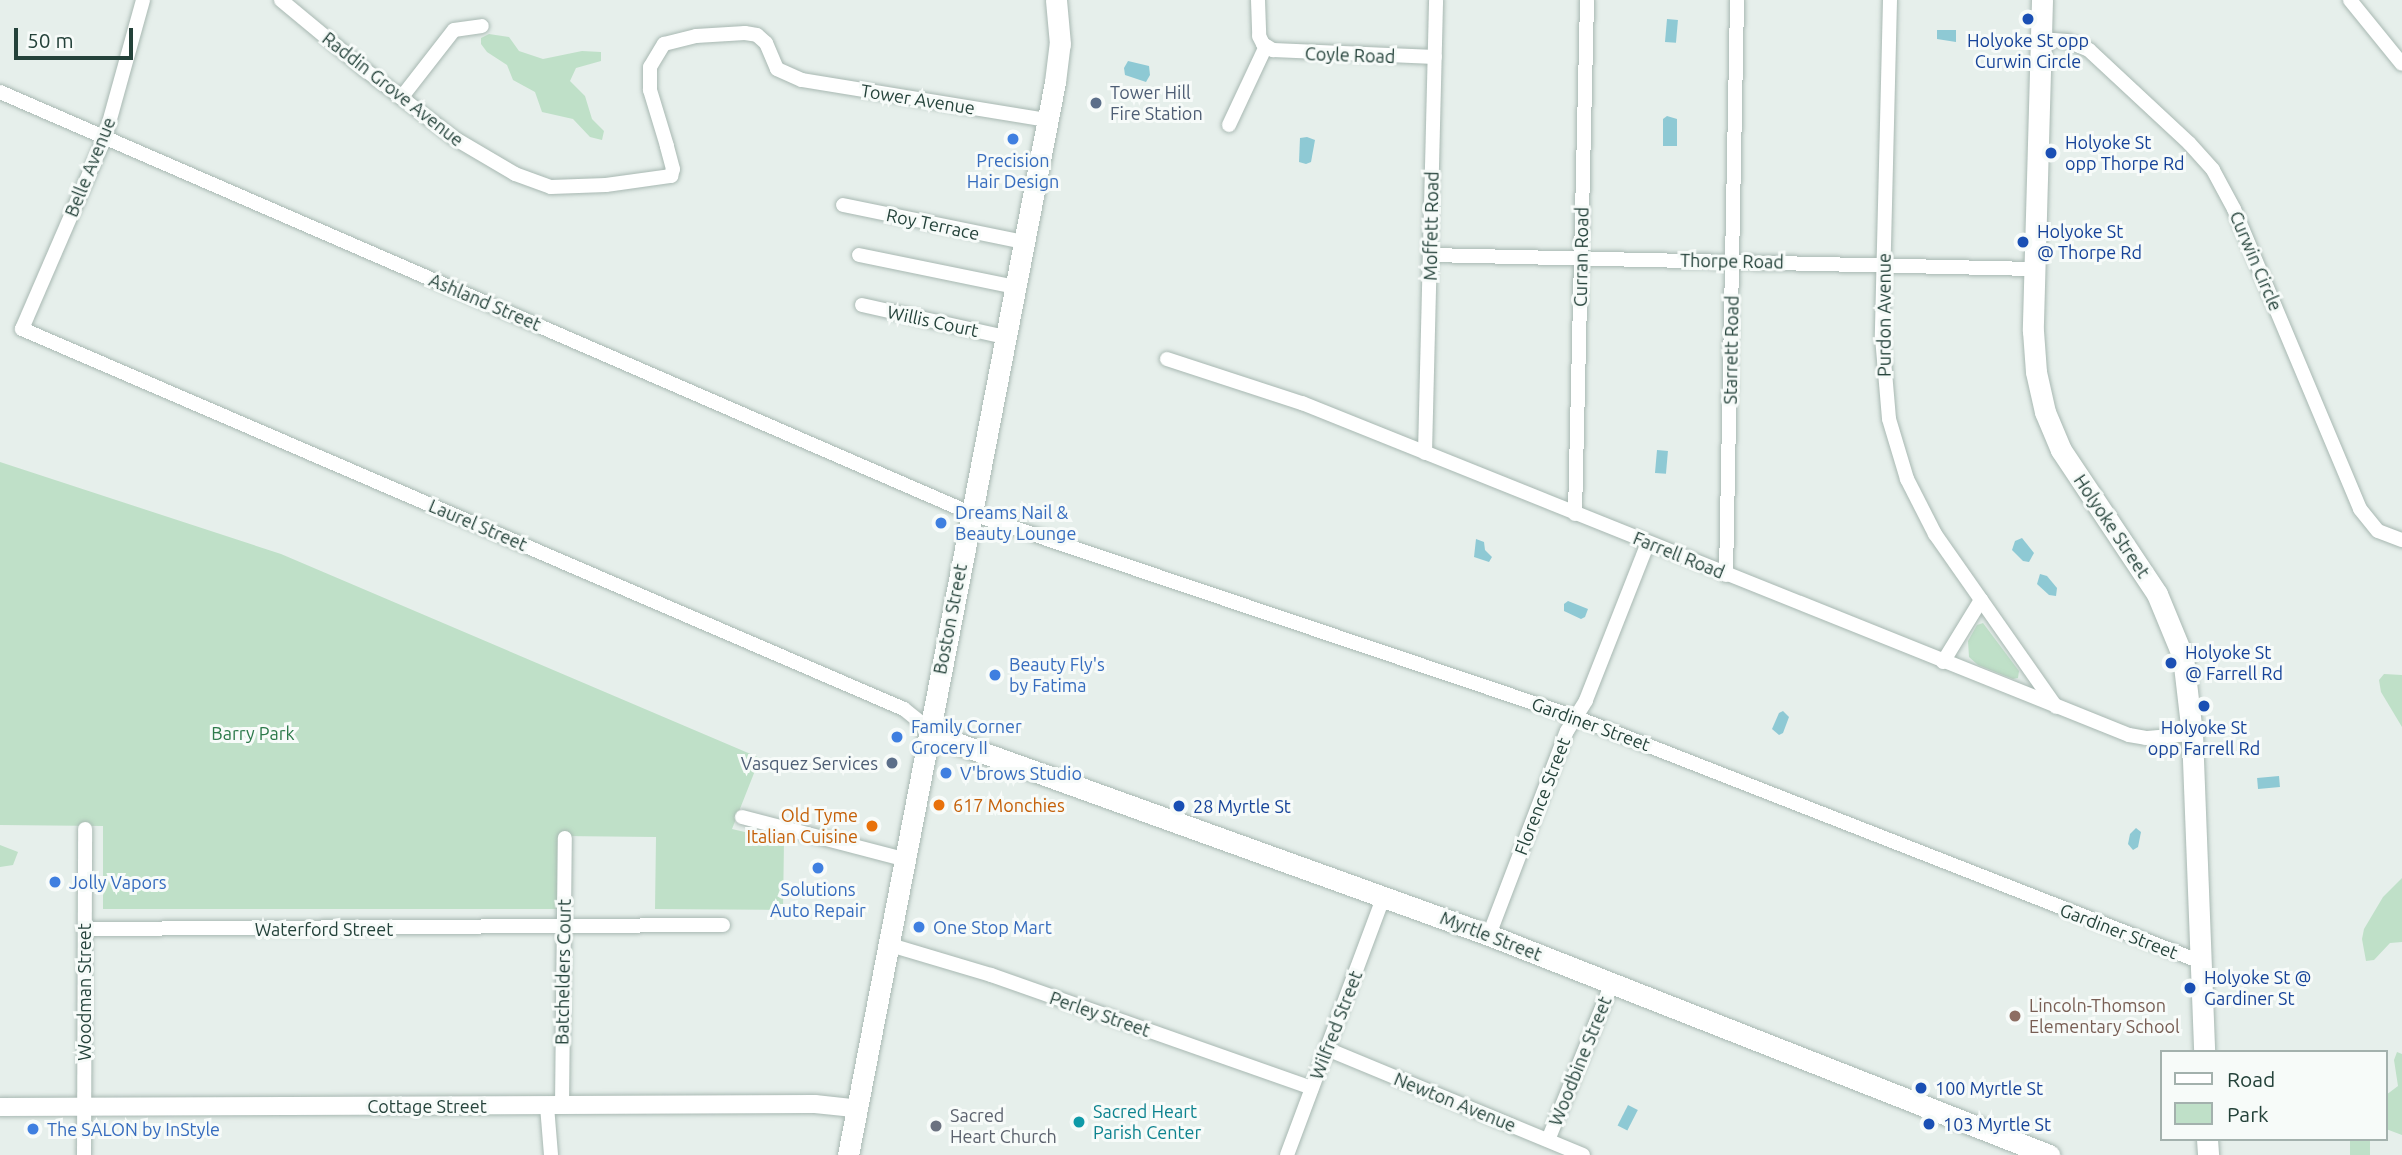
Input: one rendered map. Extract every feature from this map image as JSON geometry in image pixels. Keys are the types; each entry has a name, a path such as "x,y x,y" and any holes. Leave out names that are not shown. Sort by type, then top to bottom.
{"main road":[{"name":"Boston Street","path":"848,1155 1047,120 1060,44 1056,0"},
{"name":"Holyoke Street","path":"2042,0 2034,359 2045,412 2068,462 2139,565 2168,615 2185,670 2192,734 2204,1050"},
{"name":"Myrtle Street","path":"929,729 969,747 1384,895 2049,1155"}],"street":[{"name":"Belle Avenue","path":"22,330 105,137 143,0"},
{"name":"Raddin Grove Avenue","path":"281,0 401,98 469,148 542,185 595,186 666,179 672,176"},
{"path":"1229,125 1266,46 1259,36 1258,0"},
{"name":"Moffett Road","path":"1425,453 1436,0"},
{"name":"Curran Road","path":"1575,514 1587,0"},
{"name":"Starrett Road","path":"1726,575 1737,0"},
{"name":"Purdon Avenue","path":"1890,0 1882,358 1894,439 1925,516 2057,708"},
{"path":"2350,0 2402,64"},
{"path":"401,98 454,30 482,26"},
{"name":"Tower Avenue","path":"672,176 667,146 650,90 650,66 659,48 672,41 696,36 749,33 763,40 775,68 789,76 1047,120"},
{"name":"Curwin Circle","path":"2040,39 2067,41 2089,50 2213,170 2234,209 2363,515 2378,531 2402,540"},
{"name":"Coyle Road","path":"1266,46 1294,54 1435,57"},
{"name":"Ashland Street","path":"0,92 971,513"},
{"name":"Roy Terrace","path":"843,205 1024,242"},
{"path":"859,255 1015,287"},
{"name":"Thorpe Road","path":"1430,255 2034,269"},
{"name":"Willis Court","path":"862,305 1005,337"},
{"name":"Laurel Street","path":"22,330 904,709 929,729"},
{"name":"Farrell Road","path":"1167,359 1283,396 2057,708 2139,738 2192,734"},
{"name":"Gardiner Street","path":"971,513 1575,717 2201,962"},
{"name":"Florence Street","path":"1489,935 1575,717 1586,700 1648,543"},
{"path":"1943,662 1981,600"},
{"path":"741,817 903,859"},
{"name":"Woodman Street","path":"84,1155 85,829"},
{"name":"Batchelders Court","path":"551,1155 564,925 565,838"},
{"name":"Wilfred Street","path":"1287,1155 1384,895"},
{"name":"Waterford Street","path":"84,929 723,925"},
{"name":"Perley Street","path":"887,944 991,975 1312,1088"},
{"name":"Woodbine Street","path":"1548,1140 1612,983"},
{"name":"Newton Avenue","path":"1327,1049 1583,1155"},
{"name":"Cottage Street","path":"0,1107 815,1104 855,1108"}],"green space":[{"path":"489,34 509,37 519,51 543,59 582,51 601,52 601,61 576,68 570,81 585,96 592,119 604,131 602,140 590,137 573,119 542,112 535,92 513,80 507,65 487,52 481,44 481,38"},
{"name":"Barry Park","path":"0,462 281,554 760,758 732,829 784,841 783,910 655,909 656,837 562,836 560,909 103,909 103,826 0,825"},
{"path":"1983,623 2019,671 2018,678 2013,679 1978,665 1969,657 1968,641 1977,625"},
{"path":"2384,674 2402,675 2402,727 2381,692 2379,680"},
{"path":"0,845 18,852 13,865 0,867"},
{"path":"2402,878 2402,942 2390,943 2374,960 2366,961 2362,939 2364,929 2383,897"},
{"path":"2397,1052 2402,1054 2402,1135 2388,1130 2388,1094 2398,1086 2394,1060"},
{"path":"2350,1141 2370,1141 2370,1155 2350,1155"}],"water":[{"path":"1667,19 1678,20 1676,43 1665,42"},
{"path":"1937,30 1956,30 1956,42 1937,39"},
{"path":"1128,61 1149,66 1150,75 1146,82 1125,75 1124,68"},
{"path":"1667,116 1677,119 1677,146 1663,146 1663,119"},
{"path":"1300,138 1315,140 1311,162 1306,164 1299,162"},
{"path":"1657,450 1668,451 1666,474 1655,473"},
{"path":"2022,538 2034,553 2029,562 2023,561 2012,550 2015,541"},
{"path":"1476,539 1484,542 1485,550 1492,557 1489,562 1474,557"},
{"path":"2040,574 2047,576 2057,588 2056,596 2049,595 2037,584"},
{"path":"1568,601 1588,609 1585,617 1581,619 1564,611 1564,604"},
{"path":"1783,711 1789,717 1783,733 1779,735 1772,729 1779,713"},
{"path":"2279,776 2280,787 2258,789 2257,778"},
{"path":"2136,828 2141,832 2138,847 2133,850 2128,844 2130,834"},
{"path":"1628,1105 1638,1110 1627,1130 1618,1125"}],"place":[{"name":"Holyoke St opp Curwin Circle","path":"2028,19"},
{"name":"Tower Hill Fire Station","path":"1096,103"},
{"name":"Precision Hair Design","path":"1013,139"},
{"name":"Holyoke St opp Thorpe Rd","path":"2051,153"},
{"name":"Holyoke St @ Thorpe Rd","path":"2023,242"},
{"name":"Dreams Nail & Beauty Lounge","path":"941,523"},
{"name":"Holyoke St @ Farrell Rd","path":"2171,663"},
{"name":"Beauty Fly's by Fatima","path":"995,675"},
{"name":"Holyoke St opp Farrell Rd","path":"2204,706"},
{"name":"Family Corner Grocery II","path":"897,737"},
{"name":"Vasquez Services","path":"892,763"},
{"name":"V'brows Studio","path":"946,773"},
{"name":"617 Monchies","path":"939,805"},
{"name":"28 Myrtle St","path":"1179,806"},
{"name":"Old Tyme Italian Cuisine","path":"872,826"},
{"name":"Solutions Auto Repair","path":"818,868"},
{"name":"Jolly Vapors","path":"55,882"},
{"name":"One Stop Mart","path":"919,927"},
{"name":"Holyoke St @ Gardiner St","path":"2190,988"},
{"name":"Lincoln-Thomson Elementary School","path":"2015,1016"},
{"name":"100 Myrtle St","path":"1921,1088"},
{"name":"Sacred Heart Parish Center","path":"1079,1122"},
{"name":"103 Myrtle St","path":"1929,1124"},
{"name":"Sacred Heart Church","path":"936,1126"},
{"name":"The SALON by InStyle","path":"33,1129"}]}
